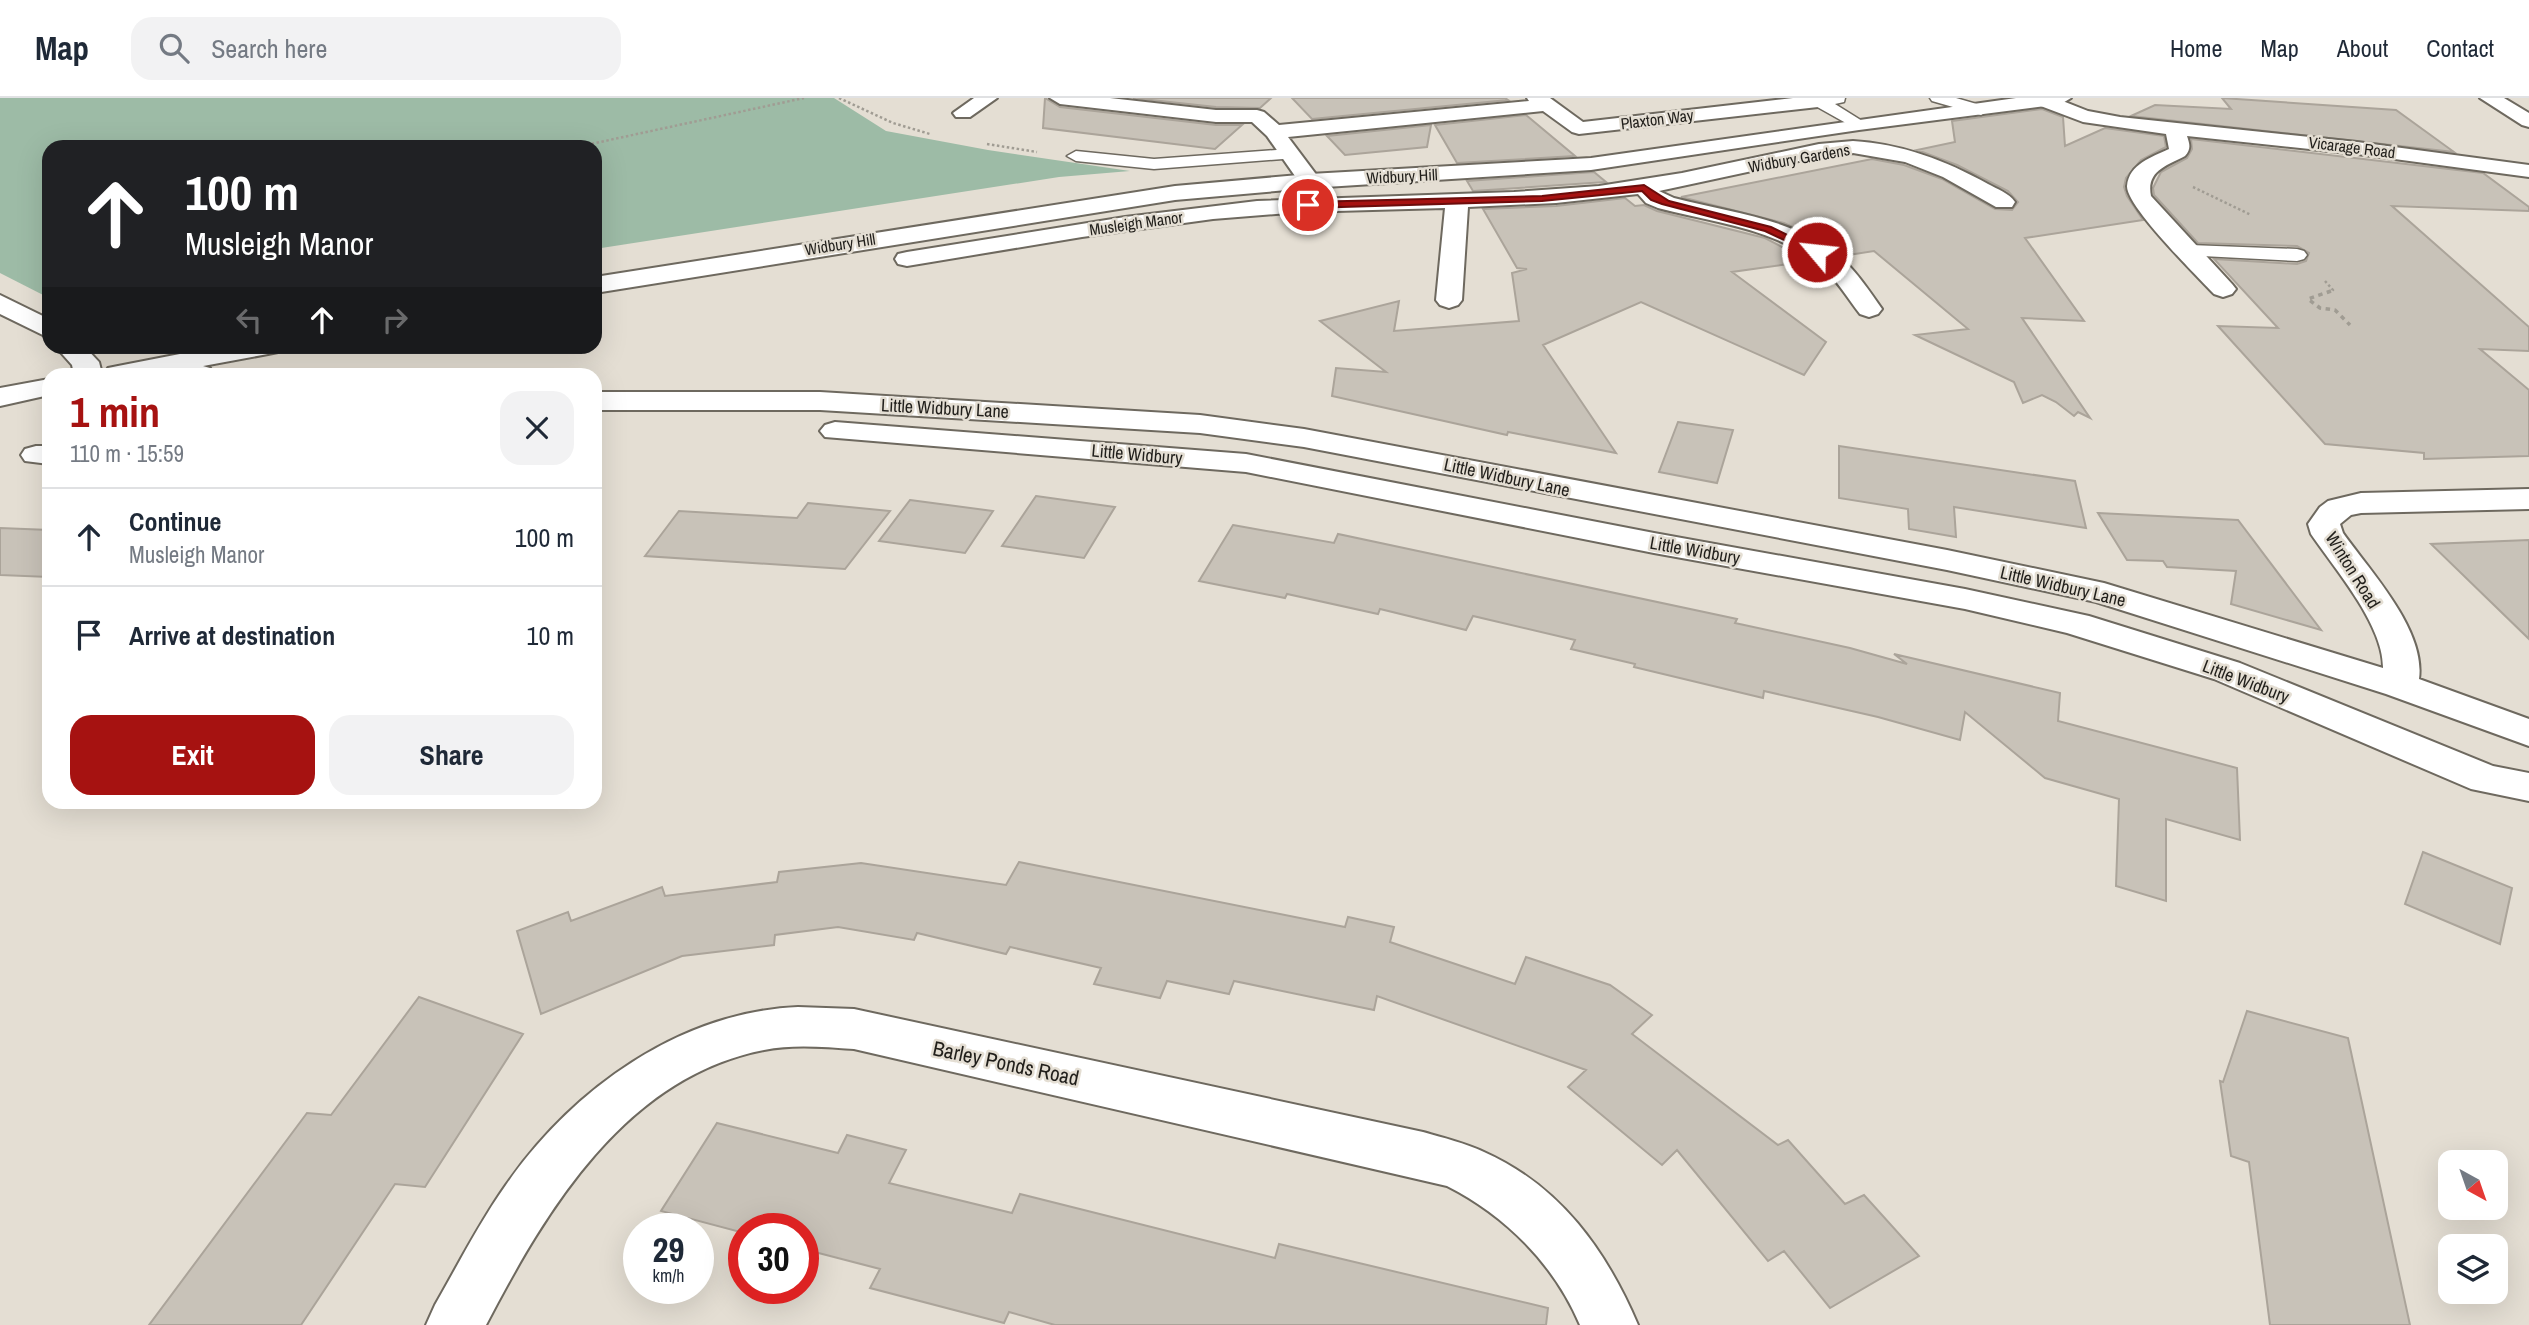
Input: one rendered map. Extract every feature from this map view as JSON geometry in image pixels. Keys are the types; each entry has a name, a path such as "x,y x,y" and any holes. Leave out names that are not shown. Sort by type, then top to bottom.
{"street":[{"path":"963,113 987,98"},
{"path":"1060,98 1216,116 1264,109 1274,132 1310,181"},
{"path":"2490,98 2529,121"},
{"name":"Widbury Hill","path":"602,284 1175,193 1310,181 1591,164 1859,124 2053,100"},
{"name":"Vicarage Road","path":"2053,100 2100,120 2357,148 2529,171"},
{"name":"Plaxton Way","path":"1274,132 1541,101 1578,128 1818,101"},
{"path":"2174,129 2180,145 2178,152 2147,167 2138,185 2140,196 2150,211 2223,289"},
{"name":"Widbury Gardens","path":"1366,201 1457,202 1542,198 1644,188 1814,152 1867,148 1955,173 2004,202"},
{"path":"1674,153 1709,174"},
{"path":"1644,188 1654,198 1749,223 1803,244 1831,262 1869,309"},
{"name":"Musleigh Manor","path":"907,259 1122,223 1366,201"},
{"path":"1449,300 1457,202"},
{"path":"0,303 42,326"},
{"path":"76,354 85,362 86,368"},
{"path":"153,368 227,354"},
{"path":"171,365 181,368"},
{"path":"0,397 42,388"},
{"path":"602,420 728,400"},
{"name":"Little Widbury Lane","path":"602,401 820,401 1187,423 1304,438 1947,560 2105,593 2399,685"},
{"name":"Little Widbury","path":"835,431 1246,463 1654,543 1965,599 2076,624 2227,671 2485,779 2529,787"},
{"name":"Winton Road","path":"2399,685 2402,662 2399,646 2390,627 2327,534 2324,524 2331,512 2340,506 2361,503 2529,499"},
{"path":"2399,685 2529,733"},
{"name":"Barley Ponds Road","path":"455,1325 534,1189 575,1138 627,1092 669,1066 720,1042 762,1030 808,1026 854,1030 1423,1155 1467,1169 1524,1206 1559,1241 1588,1277 1609,1325"}],"lane":[{"path":"1938,98 1981,110"},
{"path":"1818,101 1839,99"},
{"path":"1818,101 1859,124"},
{"path":"1076,156 1154,164 1290,154"},
{"path":"2190,251 2297,255"}],"path":[{"path":"602,142 804,98"}],"green space":[{"path":"0,98 834,98 886,131 988,150 1130,171 1059,177 602,248 602,140 42,140 42,294 0,273"}],"building":[{"path":"1045,98 1060,107 1216,125 1242,125 1215,149 1043,128"},
{"path":"1133,98 1271,98 1260,108 1216,107"},
{"path":"1292,98 1505,98 1508,100 1312,119"},
{"path":"2222,98 2396,110 2454,152 2131,116 2155,105 2231,109"},
{"path":"2042,109 2063,117 2065,146 2105,128 2164,136 2166,147 2141,160 2126,178 2124,187 2127,196 2143,220 2025,238 2084,321 2022,318 2090,418 2078,412 2074,416 2042,395 2023,403 2014,382 1915,335 1968,329 1874,251 1842,256 1824,242 1784,223 1681,197 1872,159 1904,165 1942,179 1995,209 2012,210 2018,202 2008,191 1957,165 1917,150 1955,142 1952,121"},
{"path":"1526,115 1575,156 1457,163 1435,125"},
{"path":"1431,125 1427,147 1345,155 1327,136"},
{"path":"2191,139 2483,173 2529,207 2529,211 2392,206 2529,327 2529,351 2480,349 2529,390 2529,456 2424,459 2424,453 2325,444 2218,326 2278,328 2214,259 2297,264 2306,261 2309,253 2297,246 2198,243 2154,195 2153,188 2161,172 2187,158 2192,149"},
{"path":"1594,172 1606,182 1473,191 1467,181"},
{"path":"1625,198 1635,206 1644,205 1657,211 1765,238 1809,261 1732,272 1826,342 1804,375 1641,302 1543,345 1616,453 1508,432 1507,435 1332,396 1336,368 1386,372 1320,321 1399,301 1394,331 1519,321 1512,273 1527,269 1517,268 1483,209 1556,206"},
{"path":"1678,422 1733,430 1717,483 1659,472"},
{"path":"1839,446 2075,481 2086,528 1954,507 1956,537 1909,529 1908,509 1839,498"},
{"path":"1036,496 1115,507 1084,558 1002,546"},
{"path":"910,500 993,511 965,553 879,541"},
{"path":"808,503 890,511 845,569 645,556 679,511 797,518"},
{"path":"2098,513 2238,520 2321,630 2231,604 2236,571 2167,567 2163,561 2127,560"},
{"path":"1233,525 1334,543 1338,534 1737,619 1735,623 1850,648 1907,664 1894,654 2060,693 2058,721 2237,768 2240,840 2166,819 2166,901 2116,886 2119,799 2045,778 1965,712 1960,740 1878,717 1764,691 1763,698 1634,667 1635,664 1571,649 1575,640 1473,616 1466,630 1380,609 1378,614 1287,594 1285,598 1199,581"},
{"path":"0,528 42,530 42,577 0,575"},
{"path":"2529,540 2529,639 2431,544"},
{"path":"2423,852 2512,888 2500,944 2405,904"},
{"path":"1019,862 1345,927 1348,917 1394,927 1390,942 1515,984 1526,957 1610,985 1652,1015 1632,1034 1778,1145 1788,1140 1845,1204 1864,1195 1919,1256 1830,1308 1784,1251 1768,1261 1677,1150 1662,1165 1568,1087 1586,1070 1377,996 1374,1010 1234,981 1229,994 1167,981 1160,998 1094,984 1101,968 1010,947 1006,954 917,933 914,940 838,927 775,935 774,945 682,956 541,1014 517,931 568,912 571,921 662,887 665,896 777,882 779,872 861,863 1006,885"},
{"path":"419,997 523,1034 425,1187 395,1184 301,1325 149,1325 307,1113 331,1115"},
{"path":"2247,1011 2348,1038 2410,1325 2270,1325 2249,1162 2231,1156 2220,1081 2223,1082"},
{"path":"717,1123 838,1153 847,1135 906,1150 889,1183 1012,1213 1020,1194 1275,1258 1279,1244 1548,1308 1546,1325 1055,1325 1009,1312 1004,1323 870,1288 880,1269 819,1253 819,1213 728,1213 728,1229 714,1225 714,1213 661,1211"}],"route":[{"path":"1308,205 1366,201 1457,202 1542,198 1644,188 1654,198 1768,229 1817,252"}]}
